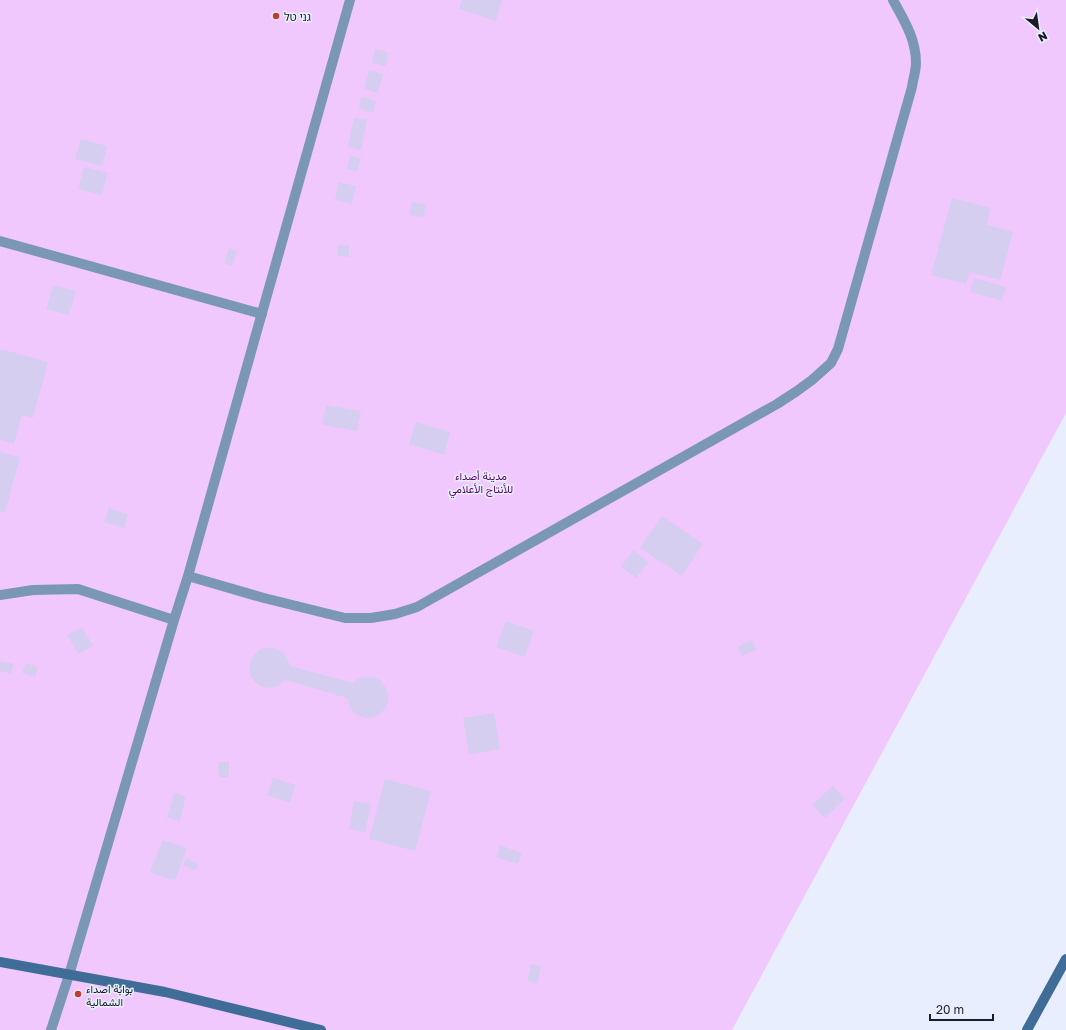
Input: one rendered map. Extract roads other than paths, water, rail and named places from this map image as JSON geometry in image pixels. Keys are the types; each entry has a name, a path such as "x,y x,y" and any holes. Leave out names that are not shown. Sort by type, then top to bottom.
{"main road":[{"path":"1027,1030 1066,959"},
{"path":"0,962 165,992 321,1030"}],"street":[{"path":"51,1030 69,975 188,576 350,0"},
{"path":"188,576 264,598 345,618 371,618 395,614 417,607 777,404 812,380 830,363 838,349 912,87 916,64 915,47 908,28 892,0"},
{"path":"0,241 262,314"},
{"path":"0,595 33,590 78,589 174,620"}],"place":[{"name":"גני טל","path":"276,16"},
{"name":"بوابة اصداء الشمالية","path":"78,994"}],"park label":[{"name":"مدينة أصداء للأنتاج الأعلامي","path":"481,481"}]}
